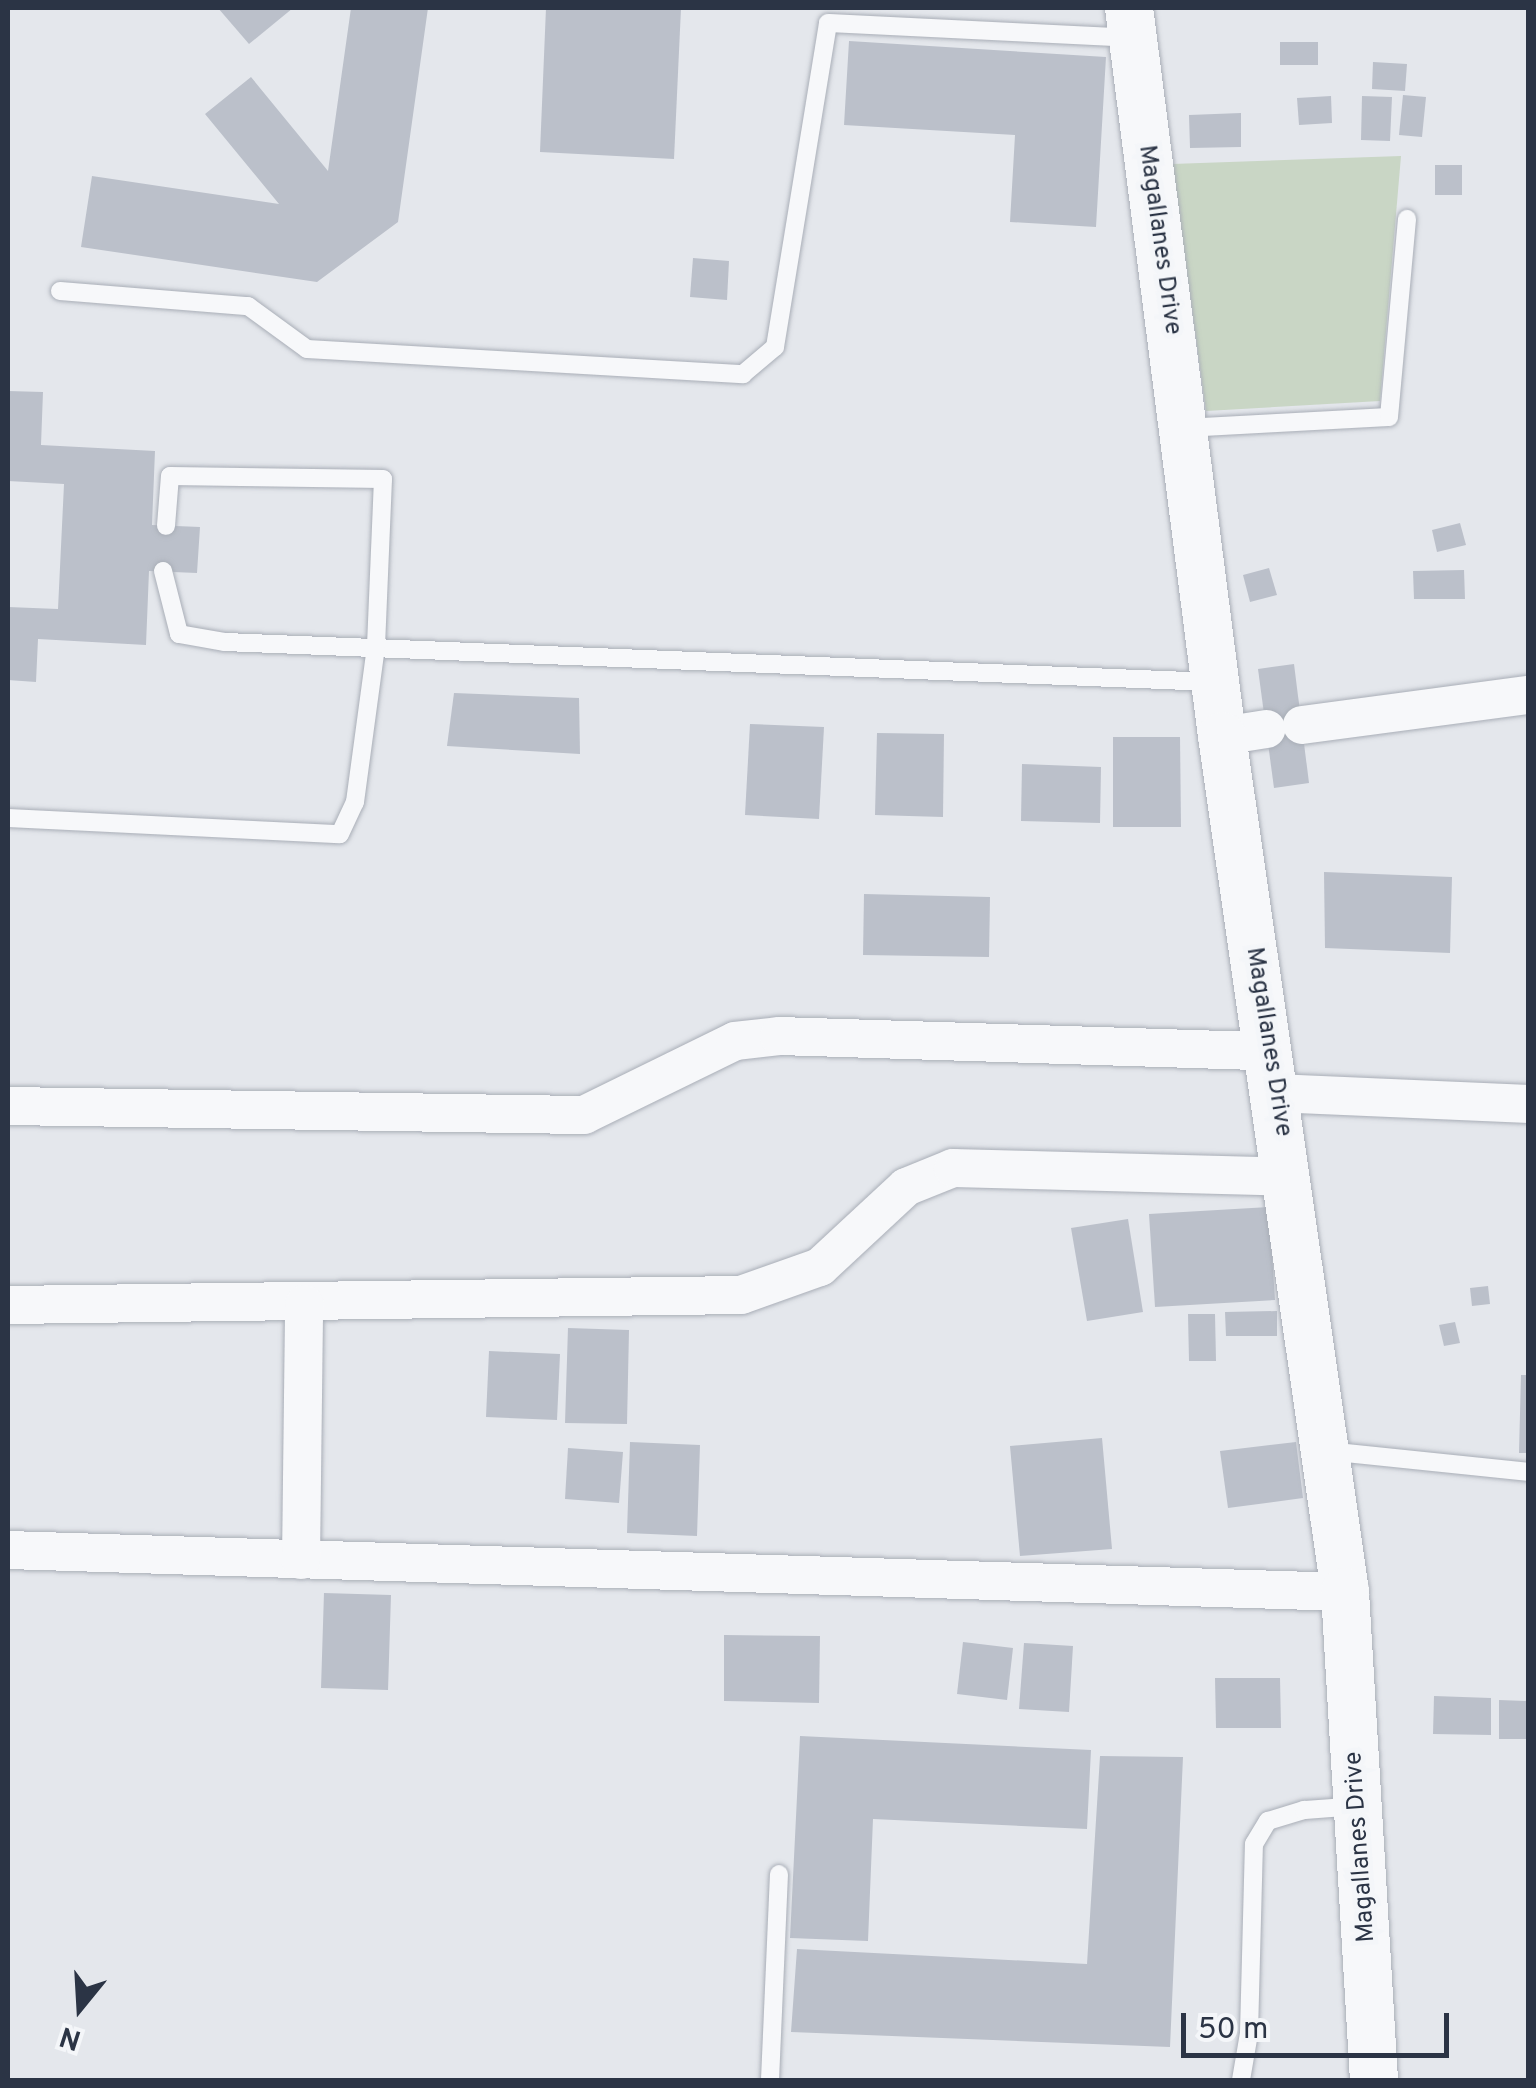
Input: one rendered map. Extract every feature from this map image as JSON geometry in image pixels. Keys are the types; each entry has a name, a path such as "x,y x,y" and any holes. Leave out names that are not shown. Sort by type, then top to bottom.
{"street":[{"name":"Magallanes Drive","path":"1130,23 1215,682 1263,730 1272,1072 1345,1592 1374,2080"},
{"path":"1263,730 1528,695"},
{"path":"8,1106 584,1115 735,1041 779,1036 1272,1072 1528,1104"},
{"path":"8,1305 304,1304 741,1295 820,1267 906,1187 953,1168 1288,1176"},
{"path":"301,1560 304,1304"},
{"path":"8,1550 1345,1592"}],"lane":[{"path":"60,291 248,306 307,349 743,374 775,347 828,24 1130,23"},
{"path":"1184,428 1389,417 1407,218"},
{"path":"8,818 340,834 354,802 376,646 384,479 170,476 166,526"},
{"path":"164,572 179,634 1215,682"},
{"path":"1326,1451 1528,1472"},
{"path":"1241,2080 1249,2033 1254,1844 1268,1821 1304,1810 1358,1806"},
{"path":"770,2080 779,1874"}],"green space":[{"path":"1401,156 1380,401 1206,411 1172,164"}],"building":[{"path":"218,8 293,8 249,44"},
{"path":"351,8 428,8 398,222 317,282 81,247 92,176 279,204 205,114 251,77 328,171"},
{"path":"546,8 681,8 674,159 540,152"},
{"path":"849,41 1106,57 1096,227 1010,222 1015,135 844,125"},
{"path":"1280,42 1318,42 1318,65 1280,65"},
{"path":"1373,62 1407,64 1405,91 1372,89"},
{"path":"1403,95 1426,97 1422,137 1399,135"},
{"path":"1331,96 1332,123 1299,125 1297,98"},
{"path":"1362,96 1392,97 1390,141 1361,140"},
{"path":"1241,113 1241,147 1190,148 1189,115"},
{"path":"1435,165 1462,165 1462,195 1435,195"},
{"path":"693,258 729,261 727,300 690,297"},
{"path":"8,391 43,392 41,445 155,451 152,525 200,527 197,573 149,571 146,645 38,639 36,682 8,680 8,607 58,609 64,484 8,481"},
{"path":"1460,523 1466,545 1437,552 1432,530"},
{"path":"1269,568 1277,595 1250,602 1243,575"},
{"path":"1464,570 1465,599 1414,599 1413,571"},
{"path":"1294,664 1309,783 1274,788 1258,669"},
{"path":"454,693 579,698 580,754 447,746"},
{"path":"750,724 824,727 819,819 745,815"},
{"path":"877,733 944,734 943,817 875,815"},
{"path":"1113,737 1180,737 1181,827 1113,827"},
{"path":"1022,764 1101,767 1100,823 1021,821"},
{"path":"1324,872 1452,877 1450,953 1325,948"},
{"path":"864,894 990,897 989,957 863,955"},
{"path":"1269,1207 1275,1300 1155,1307 1149,1214"},
{"path":"1128,1219 1143,1312 1087,1321 1071,1228"},
{"path":"1488,1286 1490,1304 1472,1306 1470,1288"},
{"path":"1277,1311 1277,1336 1226,1336 1225,1312"},
{"path":"1188,1314 1215,1314 1216,1361 1189,1361"},
{"path":"1455,1322 1460,1343 1444,1346 1439,1325"},
{"path":"568,1328 629,1330 627,1424 565,1423"},
{"path":"489,1351 560,1354 557,1420 486,1417"},
{"path":"1521,1375 1528,1375 1528,1453 1519,1453"},
{"path":"1102,1438 1112,1549 1020,1556 1010,1446"},
{"path":"630,1442 700,1445 697,1536 627,1533"},
{"path":"1296,1442 1303,1498 1228,1508 1220,1451"},
{"path":"568,1448 623,1452 619,1503 565,1499"},
{"path":"324,1593 391,1595 388,1690 321,1688"},
{"path":"724,1635 820,1636 819,1703 724,1701"},
{"path":"963,1642 1013,1648 1007,1700 957,1694"},
{"path":"1024,1643 1073,1646 1069,1712 1019,1709"},
{"path":"1215,1678 1280,1678 1281,1728 1216,1728"},
{"path":"1434,1696 1491,1698 1491,1735 1433,1734"},
{"path":"1499,1700 1528,1701 1528,1739 1499,1739"},
{"path":"800,1736 1091,1750 1087,1829 873,1819 868,1941 790,1938"},
{"path":"1100,1756 1183,1757 1170,2047 791,2032 797,1949 1087,1964"}]}
